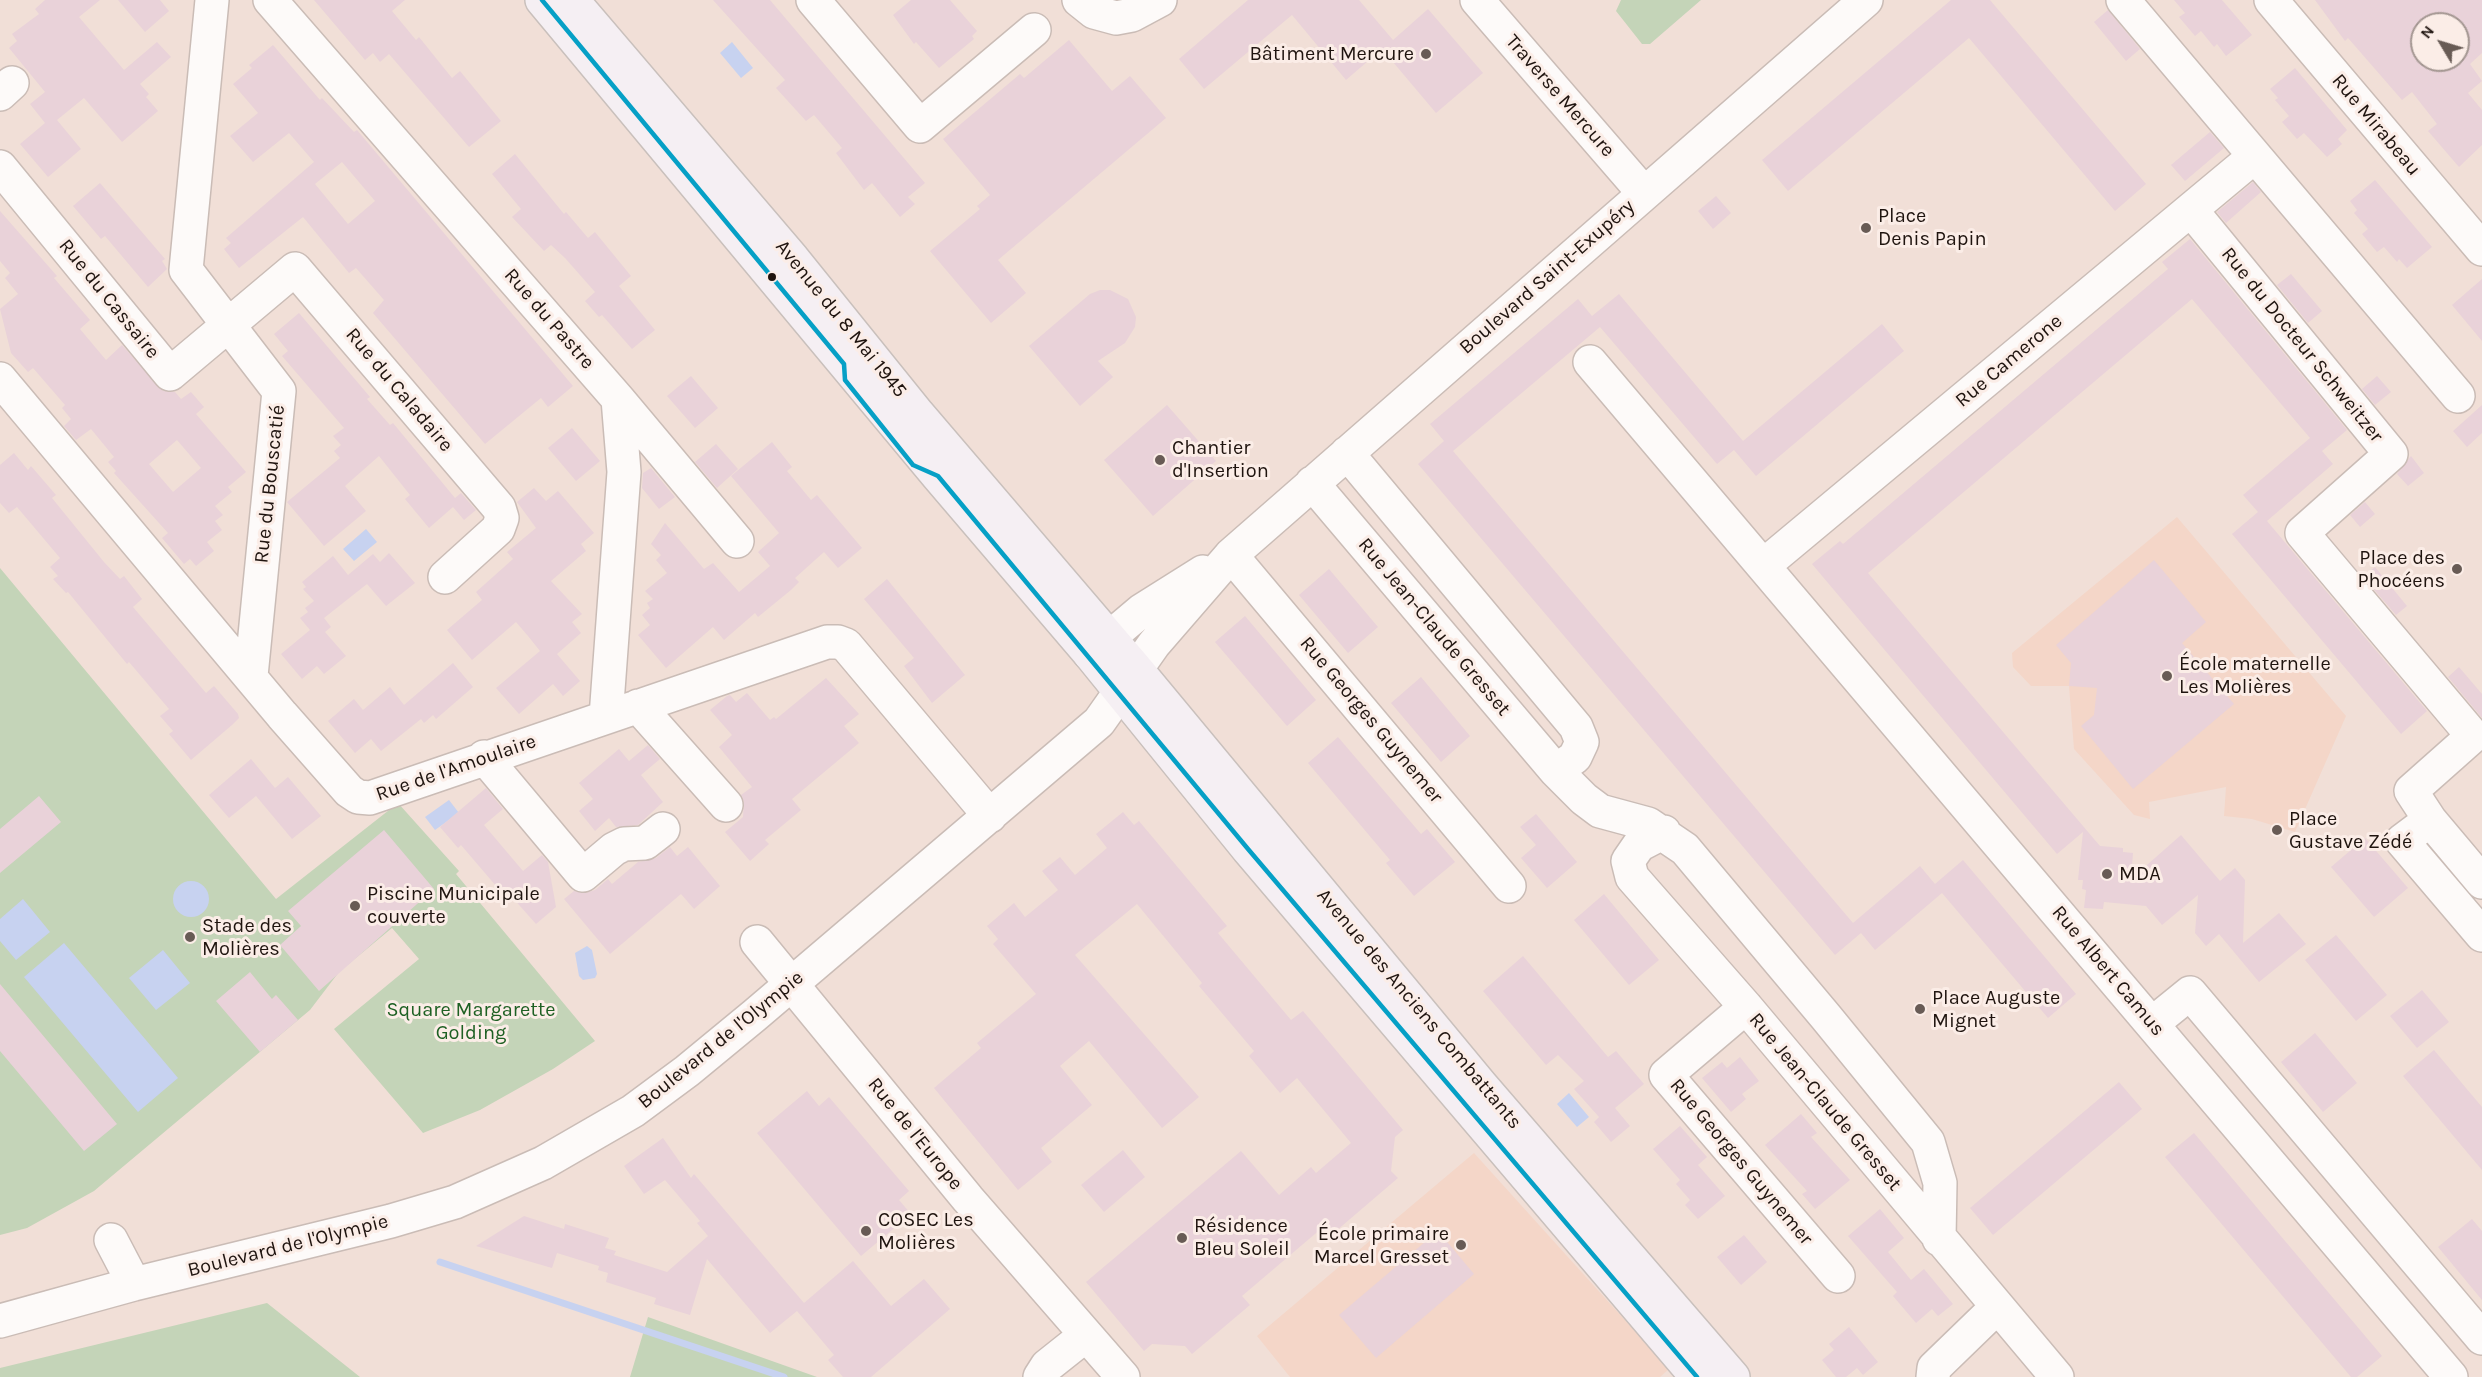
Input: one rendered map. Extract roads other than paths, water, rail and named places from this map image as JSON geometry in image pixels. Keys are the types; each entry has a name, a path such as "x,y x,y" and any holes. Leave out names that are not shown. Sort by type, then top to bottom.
{"main road":[{"name":"Avenue du 8 Mai 1945","path":"542,0 938,476 1099,646"},
{"name":"Avenue du 8 Mai 1945","path":"572,0 785,250 918,414 1099,646"},
{"name":"Avenue des Anciens Combattants","path":"1099,646 1733,1377"},
{"name":"Avenue des Anciens Combattants","path":"1128,681 1255,858 1697,1377"}],"street":[{"name":"Rue du Bouscatié","path":"212,0 186,270 226,326 279,391 251,676"},
{"name":"Rue du Pastre","path":"270,0 618,399 737,541"},
{"path":"813,0 920,126 1034,30"},
{"path":"1079,0 1094,12 1116,18 1142,11 1160,0"},
{"name":"Traverse Mercure","path":"1477,0 1643,192"},
{"name":"Boulevard Saint-Exupéry","path":"1128,681 1154,644 1231,555 1643,192 1866,0"},
{"path":"2123,0 2458,396"},
{"name":"Rue Mirabeau","path":"2271,0 2482,249"},
{"name":"Rue Camerone","path":"1763,566 2255,156"},
{"name":"Rue du Cassaire","path":"0,167 170,374 226,326"},
{"name":"Rue du Docteur Schweitzer","path":"2191,210 2391,454 2302,533 2473,736 2411,791 2430,820"},
{"name":"Rue du Caladaire","path":"226,326 296,269 499,508 502,518 498,529 445,577"},
{"name":"Rue Albert Camus","path":"1590,362 2451,1377"},
{"name":"Rue de l'Amoulaire","path":"0,379 349,790 364,799 827,642 838,642 846,645 990,816"},
{"path":"606,717 624,472 618,399"},
{"path":"1347,453 1576,727 1582,742 1575,757 1556,771"},
{"name":"Rue Jean-Claude Gresset","path":"1312,483 1556,771 1584,799 1600,811 1648,824 1664,832 1684,849 1928,1142 1940,1183 1939,1239"},
{"name":"Boulevard Saint-Exupéry","path":"1099,646 1150,604 1231,555"},
{"name":"Rue Georges Guynemer","path":"1231,555 1509,886"},
{"name":"Boulevard de l'Olympie","path":"0,1322 134,1284 391,1221 455,1202 514,1177 633,1111 687,1071 792,984 1099,722 1128,681"},
{"path":"638,706 726,805"},
{"path":"484,758 583,875 614,849 624,844 645,843 663,829"},
{"path":"2482,882 2430,820 2403,841 2482,935"},
{"name":"Rue Jean-Claude Gresset","path":"1664,832 1639,845 1628,861 1632,877 1746,1007 2057,1377"},
{"name":"Rue de l'Europe","path":"757,942 968,1199 1123,1377"},
{"path":"2153,1023 2190,993 2482,1338"},
{"name":"Rue Georges Guynemer","path":"1746,1007 1666,1075 1838,1276"},
{"path":"1901,1193 1917,1196 1929,1192 1940,1183"},
{"path":"111,1240 122,1256 134,1284"},
{"path":"1933,1377 1934,1368 1997,1307"},
{"path":"1040,1377 1047,1366 1086,1335"}],"water":[{"path":"732,42 753,68 741,78 720,53"},
{"path":"366,529 377,542 354,561 343,549"},
{"path":"449,800 459,813 435,830 425,817"},
{"path":"191,881 203,887 209,899 203,911 191,917 179,911 173,899 179,887"},
{"path":"23,899 50,932 16,960 0,941 0,919"},
{"path":"64,943 178,1078 138,1112 24,977"},
{"path":"587,946 592,950 597,974 595,978 583,980 579,976 575,953"},
{"path":"163,950 190,983 156,1010 129,978"},
{"path":"1569,1093 1589,1117 1577,1127 1557,1104"}],"waterway":[{"path":"440,1262 784,1377"}],"place":[{"name":"Bâtiment Mercure","path":"1426,54"},
{"name":"Place Denis Papin","path":"1866,228"},
{"name":"Chantier d'Insertion","path":"1160,460"},
{"name":"Place des Phocéens","path":"2457,569"},
{"name":"École maternelle Les Molières","path":"2167,676"},
{"name":"Place Gustave Zédé","path":"2277,830"},
{"name":"MDA","path":"2107,874"},
{"name":"Piscine Municipale couverte","path":"355,906"},
{"name":"Stade des Molières","path":"190,937"},
{"name":"Place Auguste Mignet","path":"1920,1009"},
{"name":"COSEC Les Molières","path":"866,1231"},
{"name":"Résidence Bleu Soleil","path":"1182,1238"},
{"name":"École primaire Marcel Gresset","path":"1461,1245"}],"park label":[{"name":"Square Margarette Golding","path":"471,1022"}]}
